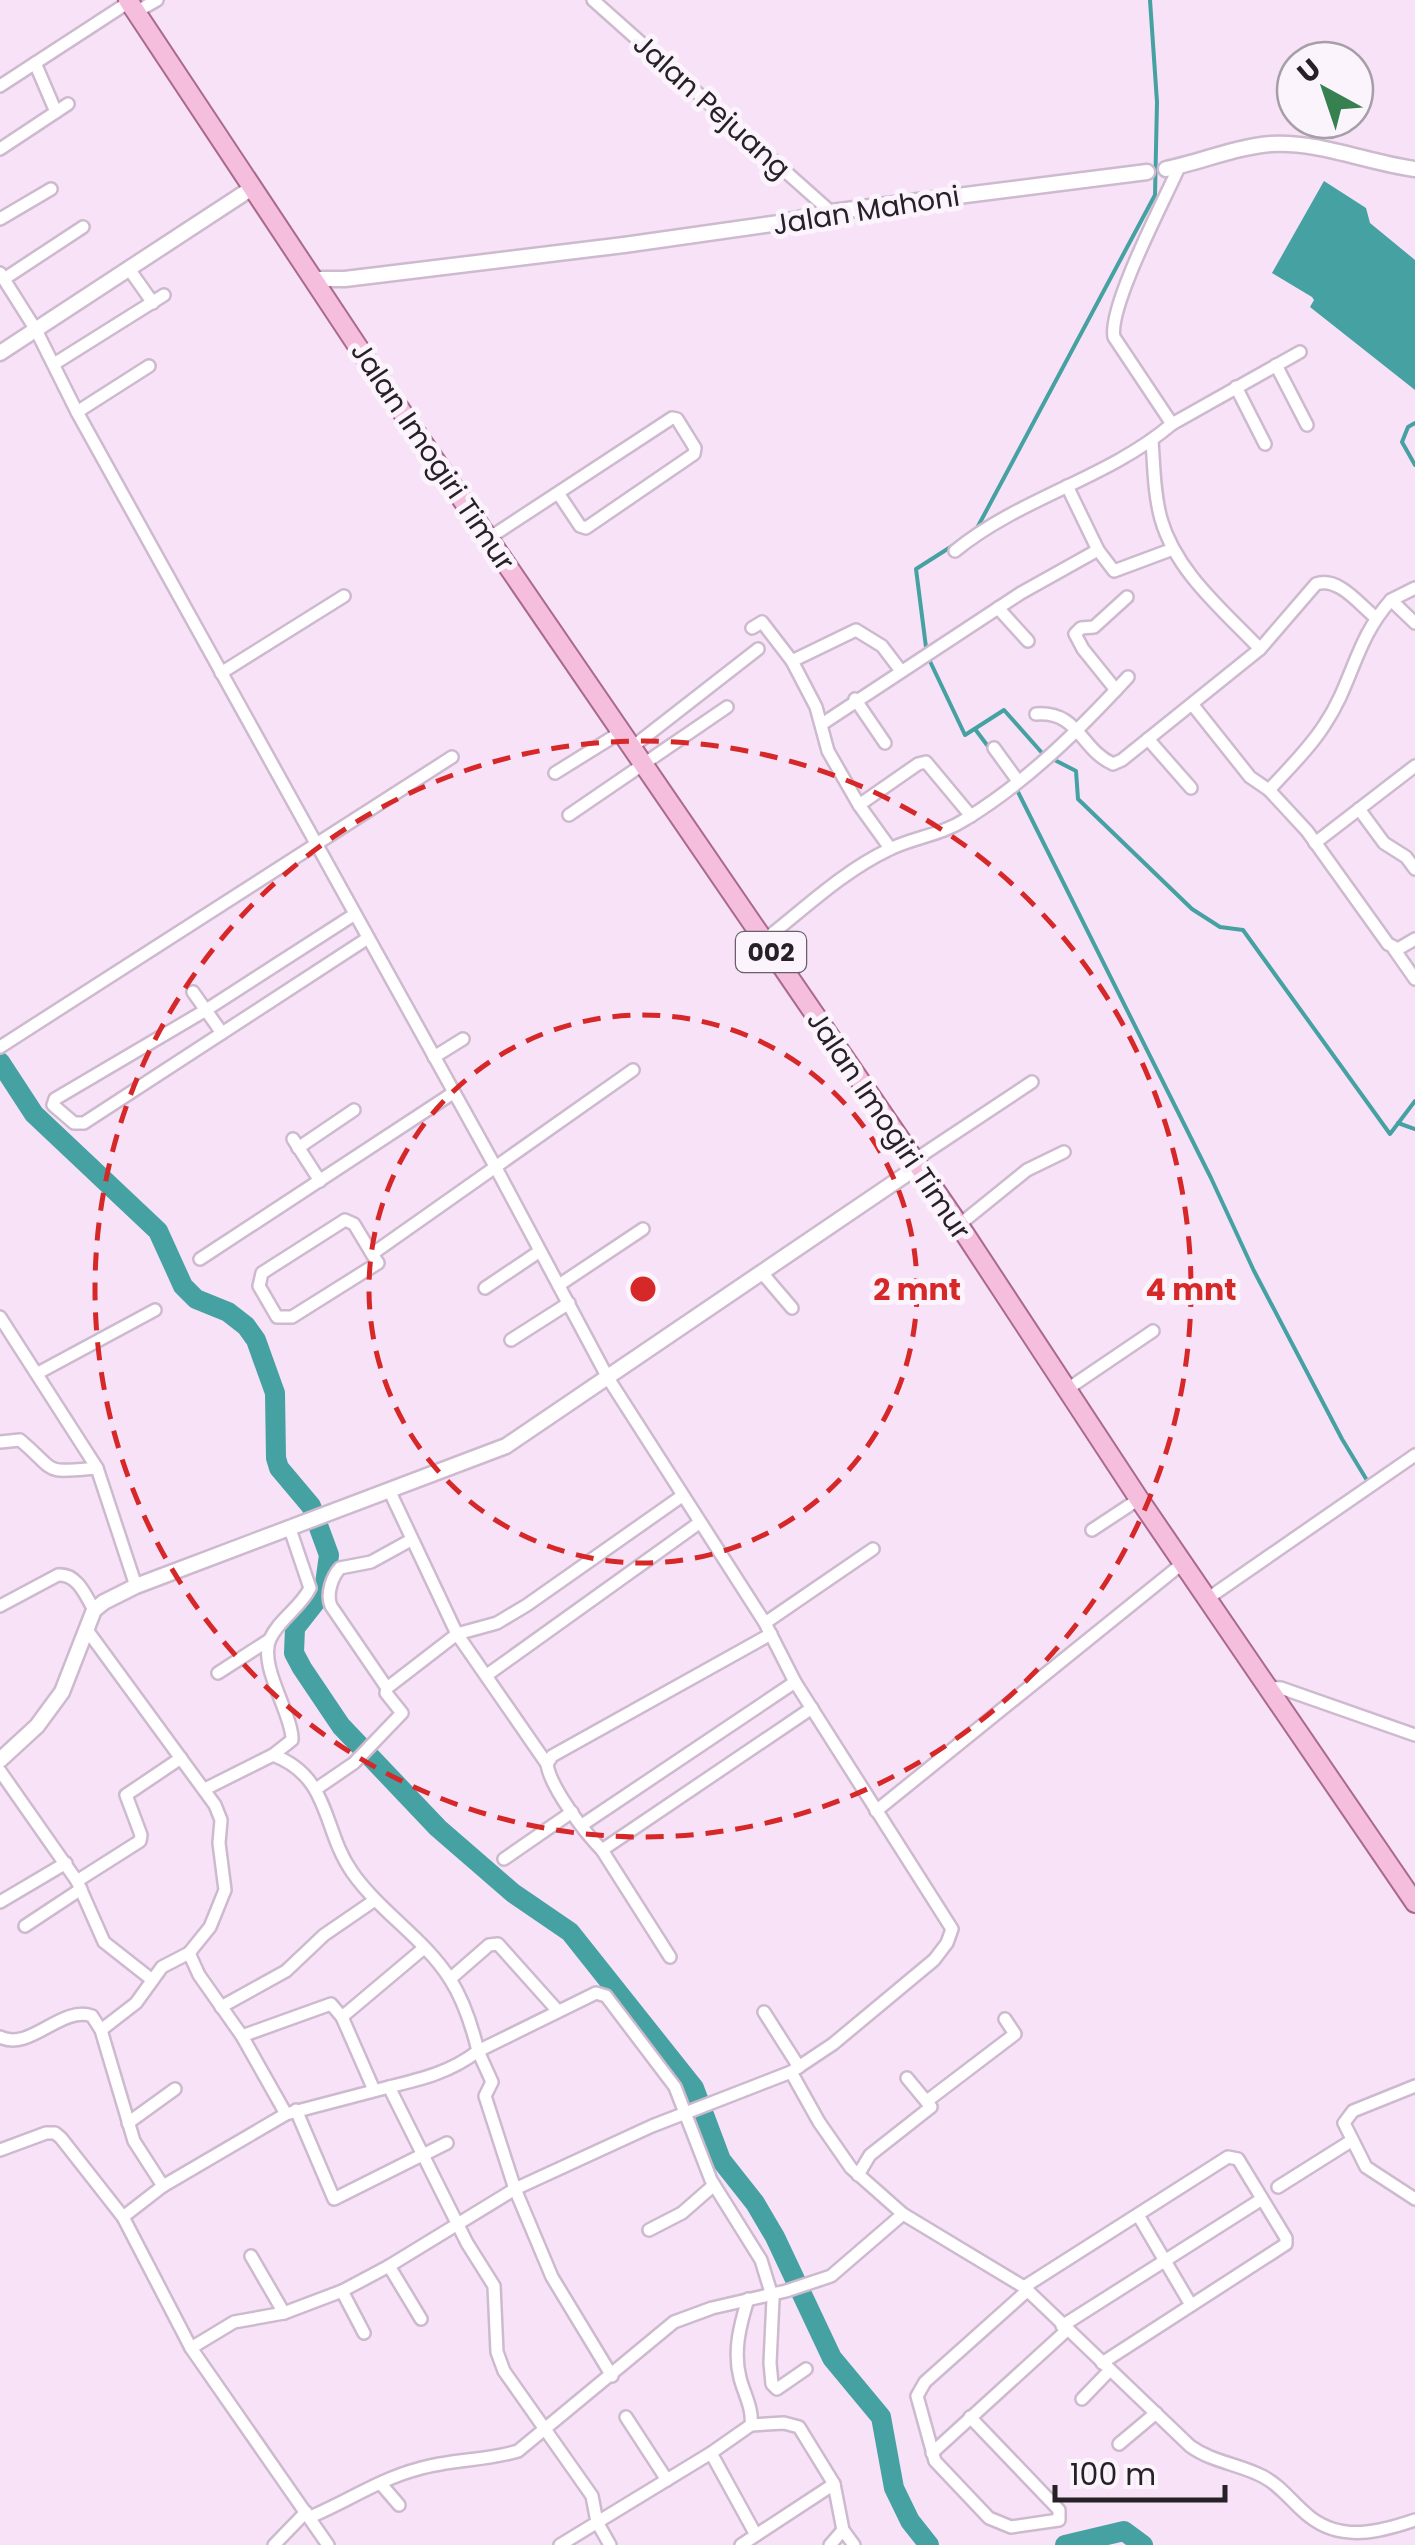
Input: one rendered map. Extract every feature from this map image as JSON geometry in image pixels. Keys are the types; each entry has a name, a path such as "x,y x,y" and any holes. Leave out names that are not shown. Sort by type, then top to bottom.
{"main road":[{"name":"Jalan Imogiri Timur","path":"131,4 312,279 959,1225 1139,1500 1415,1903"}],"street":[{"path":"0,86 131,4 157,0"},
{"name":"Jalan Pejuang","path":"593,0 831,212"},
{"path":"0,149 62,108 35,63"},
{"name":"Jalan Mahoni","path":"312,279 345,279 624,245 831,212 1147,172 1274,144 1298,145 1415,169"},
{"path":"1172,168 1112,330 1172,424"},
{"path":"0,353 252,188"},
{"path":"0,220 51,189"},
{"path":"83,227 2,276 36,330 608,1378 768,1629 794,1682 952,1929 934,1960 833,2044 795,2069 514,2189 342,2291 284,2313 234,2322 191,2348"},
{"path":"54,364 158,299 129,269"},
{"path":"954,551 1004,516 1112,466 1152,442 1172,424 1300,352"},
{"path":"1276,365 1306,425"},
{"path":"78,412 149,366"},
{"path":"1236,387 1264,444"},
{"path":"489,538 672,418 695,448 694,454 586,528 580,526 558,493"},
{"path":"1152,442 1158,504 1173,548 1203,588 1260,649"},
{"path":"1067,486 1098,550 1112,569 1118,571 1173,548"},
{"path":"822,724 998,608 1098,550"},
{"path":"1036,714 1061,716 1113,764 1260,649 1319,582 1334,584 1375,617"},
{"path":"1270,790 1325,725 1342,694 1361,640 1372,628 1375,617 1390,600 1415,588"},
{"path":"221,673 344,596"},
{"path":"1116,690 1083,649 1076,634 1080,628 1094,627 1127,597"},
{"path":"1390,600 1415,623"},
{"path":"998,608 1028,641"},
{"path":"752,628 762,622 792,661 822,724 828,751 858,805 890,848"},
{"path":"792,661 856,630 882,646 901,671"},
{"path":"556,774 626,740 758,649"},
{"path":"763,940 850,873 890,848 934,836 971,816 1049,757 1128,677"},
{"path":"856,699 885,743"},
{"path":"1192,704 1250,777 1270,790 1315,843 1415,979"},
{"path":"569,815 727,706"},
{"path":"1148,739 1191,788"},
{"path":"994,748 1014,784"},
{"path":"0,1046 452,757"},
{"path":"858,805 926,762 971,816"},
{"path":"1315,843 1415,766"},
{"path":"1359,809 1384,843 1415,869"},
{"path":"354,914 206,1010 69,1090 55,1099 53,1105 74,1124 84,1123 368,938"},
{"path":"1394,949 1415,939"},
{"path":"192,992 222,1033"},
{"path":"434,1057 462,1039"},
{"path":"372,1254 633,1070"},
{"path":"0,1760 52,1708 69,1676 94,1610 104,1602 136,1586 506,1446 763,1274 1032,1082"},
{"path":"200,1259 453,1092"},
{"path":"320,1181 296,1144 354,1110"},
{"path":"959,1225 1026,1170 1064,1152"},
{"path":"345,1220 352,1222 372,1254 378,1263 286,1319 278,1317 258,1286 262,1273 345,1220"},
{"path":"559,1285 643,1229"},
{"path":"485,1288 540,1251"},
{"path":"763,1274 792,1308"},
{"path":"511,1340 569,1303"},
{"path":"38,1374 155,1310"},
{"path":"0,1317 97,1468 136,1586"},
{"path":"1066,1390 1154,1332"},
{"path":"0,1442 20,1440 53,1470 97,1468"},
{"path":"1208,1598 1415,1455"},
{"path":"390,1492 457,1634 547,1764 572,1812 602,1850 670,1957"},
{"path":"387,1688 457,1634 497,1624 682,1496"},
{"path":"1092,1530 1139,1500"},
{"path":"487,1675 700,1522"},
{"path":"218,1673 269,1640 310,1588 294,1527"},
{"path":"316,1789 354,1763 402,1714 328,1598 334,1576 340,1568 371,1562 410,1540"},
{"path":"547,1764 552,1756 768,1629 873,1548"},
{"path":"876,1811 1183,1564"},
{"path":"1,1604 62,1574 75,1580 94,1610"},
{"path":"86,1630 205,1789 221,1820 219,1843 225,1890 210,1927 189,1954 166,1964 136,2003 101,2030"},
{"path":"205,1789 290,1744 294,1734 277,1696 269,1640"},
{"path":"582,1826 794,1682"},
{"path":"1268,1687 1281,1688 1415,1735"},
{"path":"602,1850 812,1708"},
{"path":"274,1755 294,1764 316,1789 346,1861 375,1900 450,1979 492,2082 485,2096 514,2189 552,2278 612,2376"},
{"path":"25,1926 140,1841 126,1795 181,1758"},
{"path":"0,1771 66,1863 104,1942 151,1979"},
{"path":"504,1859 572,1812"},
{"path":"0,1902 66,1863"},
{"path":"221,2007 286,1971 324,1935 375,1900"},
{"path":"450,1979 489,1945 498,1944 557,2010"},
{"path":"342,2017 424,1948"},
{"path":"189,1954 291,2112 334,2200 448,2143"},
{"path":"123,2217 163,2186 291,2112 451,2069 557,2010 592,1994 606,1996 674,2087 688,2112 714,2185 779,2292 770,2363 772,2384 782,2388 806,2369"},
{"path":"242,2036 329,2004 342,2017 374,2090"},
{"path":"764,2012 819,2122 858,2175 903,2214 1026,2288 1200,2453 1272,2482 1309,2516 1329,2528 1367,2533 1415,2520"},
{"path":"0,2037 15,2041 82,2013 92,2016 101,2030 140,2154 163,2186"},
{"path":"927,2101 1019,2039 1005,2019"},
{"path":"858,2175 870,2155 931,2108 908,2078"},
{"path":"1415,2086 1349,2114 1344,2123 1366,2168 1415,2199"},
{"path":"389,2087 421,2156 494,2286 500,2364 592,2496 597,2522 610,2545"},
{"path":"128,2122 176,2088"},
{"path":"0,2150 55,2133 123,2217 191,2348 328,2545"},
{"path":"1278,2187 1350,2141"},
{"path":"970,2418 1056,2507 1061,2513 1059,2520 1001,2525 973,2501 935,2461 918,2390 1026,2288 1231,2156 1238,2159 1286,2244 1191,2305 1106,2367 1082,2399"},
{"path":"649,2230 682,2213 714,2185"},
{"path":"932,2453 1065,2328 1262,2198"},
{"path":"274,2545 308,2515 402,2474 440,2463 518,2451 674,2322 813,2282 842,2269 903,2214"},
{"path":"1138,2214 1191,2305"},
{"path":"251,2256 284,2313"},
{"path":"389,2266 421,2319"},
{"path":"342,2291 364,2334"},
{"path":"748,2299 737,2352 738,2374 752,2416 751,2425"},
{"path":"1120,2444 1156,2413"},
{"path":"626,2416 667,2480"},
{"path":"560,2545 711,2454 751,2425 784,2423 799,2427 834,2484 843,2530 854,2545"},
{"path":"711,2454 756,2535"},
{"path":"381,2484 399,2505"},
{"path":"743,2545 834,2484"},
{"path":"830,2545 843,2530"}],"shaded area":[{"path":"1324,181 1366,208 1370,223 1415,260 1415,390 1310,307 1312,297 1272,273"}],"waterway":[{"path":"976,530 1155,195 1157,102 1150,0"},
{"path":"1415,423 1408,427 1402,442 1415,465"},
{"path":"960,541 916,569 927,655 965,735 1004,710 1043,754 1076,771 1078,799 1192,909 1220,927 1243,930 1390,1134 1415,1101"},
{"path":"1394,593 1411,584"},
{"path":"975,729 990,749"},
{"path":"1015,786 1254,1271 1368,1482"},
{"path":"0,1062 34,1114 158,1231 183,1286 196,1299 228,1312 256,1340 275,1393 279,1468 311,1506 329,1555 324,1591 295,1628 294,1653 302,1668 341,1726 438,1828 513,1893 570,1932 694,2088 721,2160 755,2203 775,2237 832,2358 881,2417 894,2488 910,2521 929,2545"},
{"path":"1398,1123 1415,1129"},
{"path":"1065,2545 1124,2531 1143,2545"}]}
